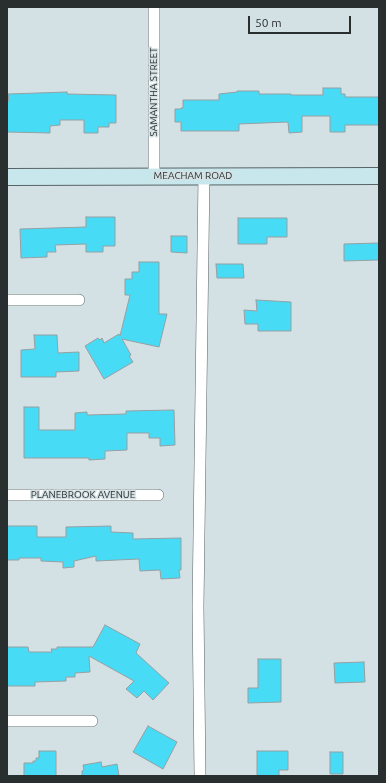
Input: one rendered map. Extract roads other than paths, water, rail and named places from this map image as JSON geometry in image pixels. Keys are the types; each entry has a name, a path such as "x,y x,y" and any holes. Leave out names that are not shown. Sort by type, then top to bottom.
{"street":[{"name":"SAMANTHA STREET","path":"154,7 154,177"},
{"path":"200,776 198,606 204,176"},
{"name":"MEACHAM ROAD","path":"7,177 379,176"},
{"path":"7,300 79,300"},
{"name":"PLANEBROOK AVENUE","path":"7,495 158,495"},
{"path":"7,721 92,721"}]}
